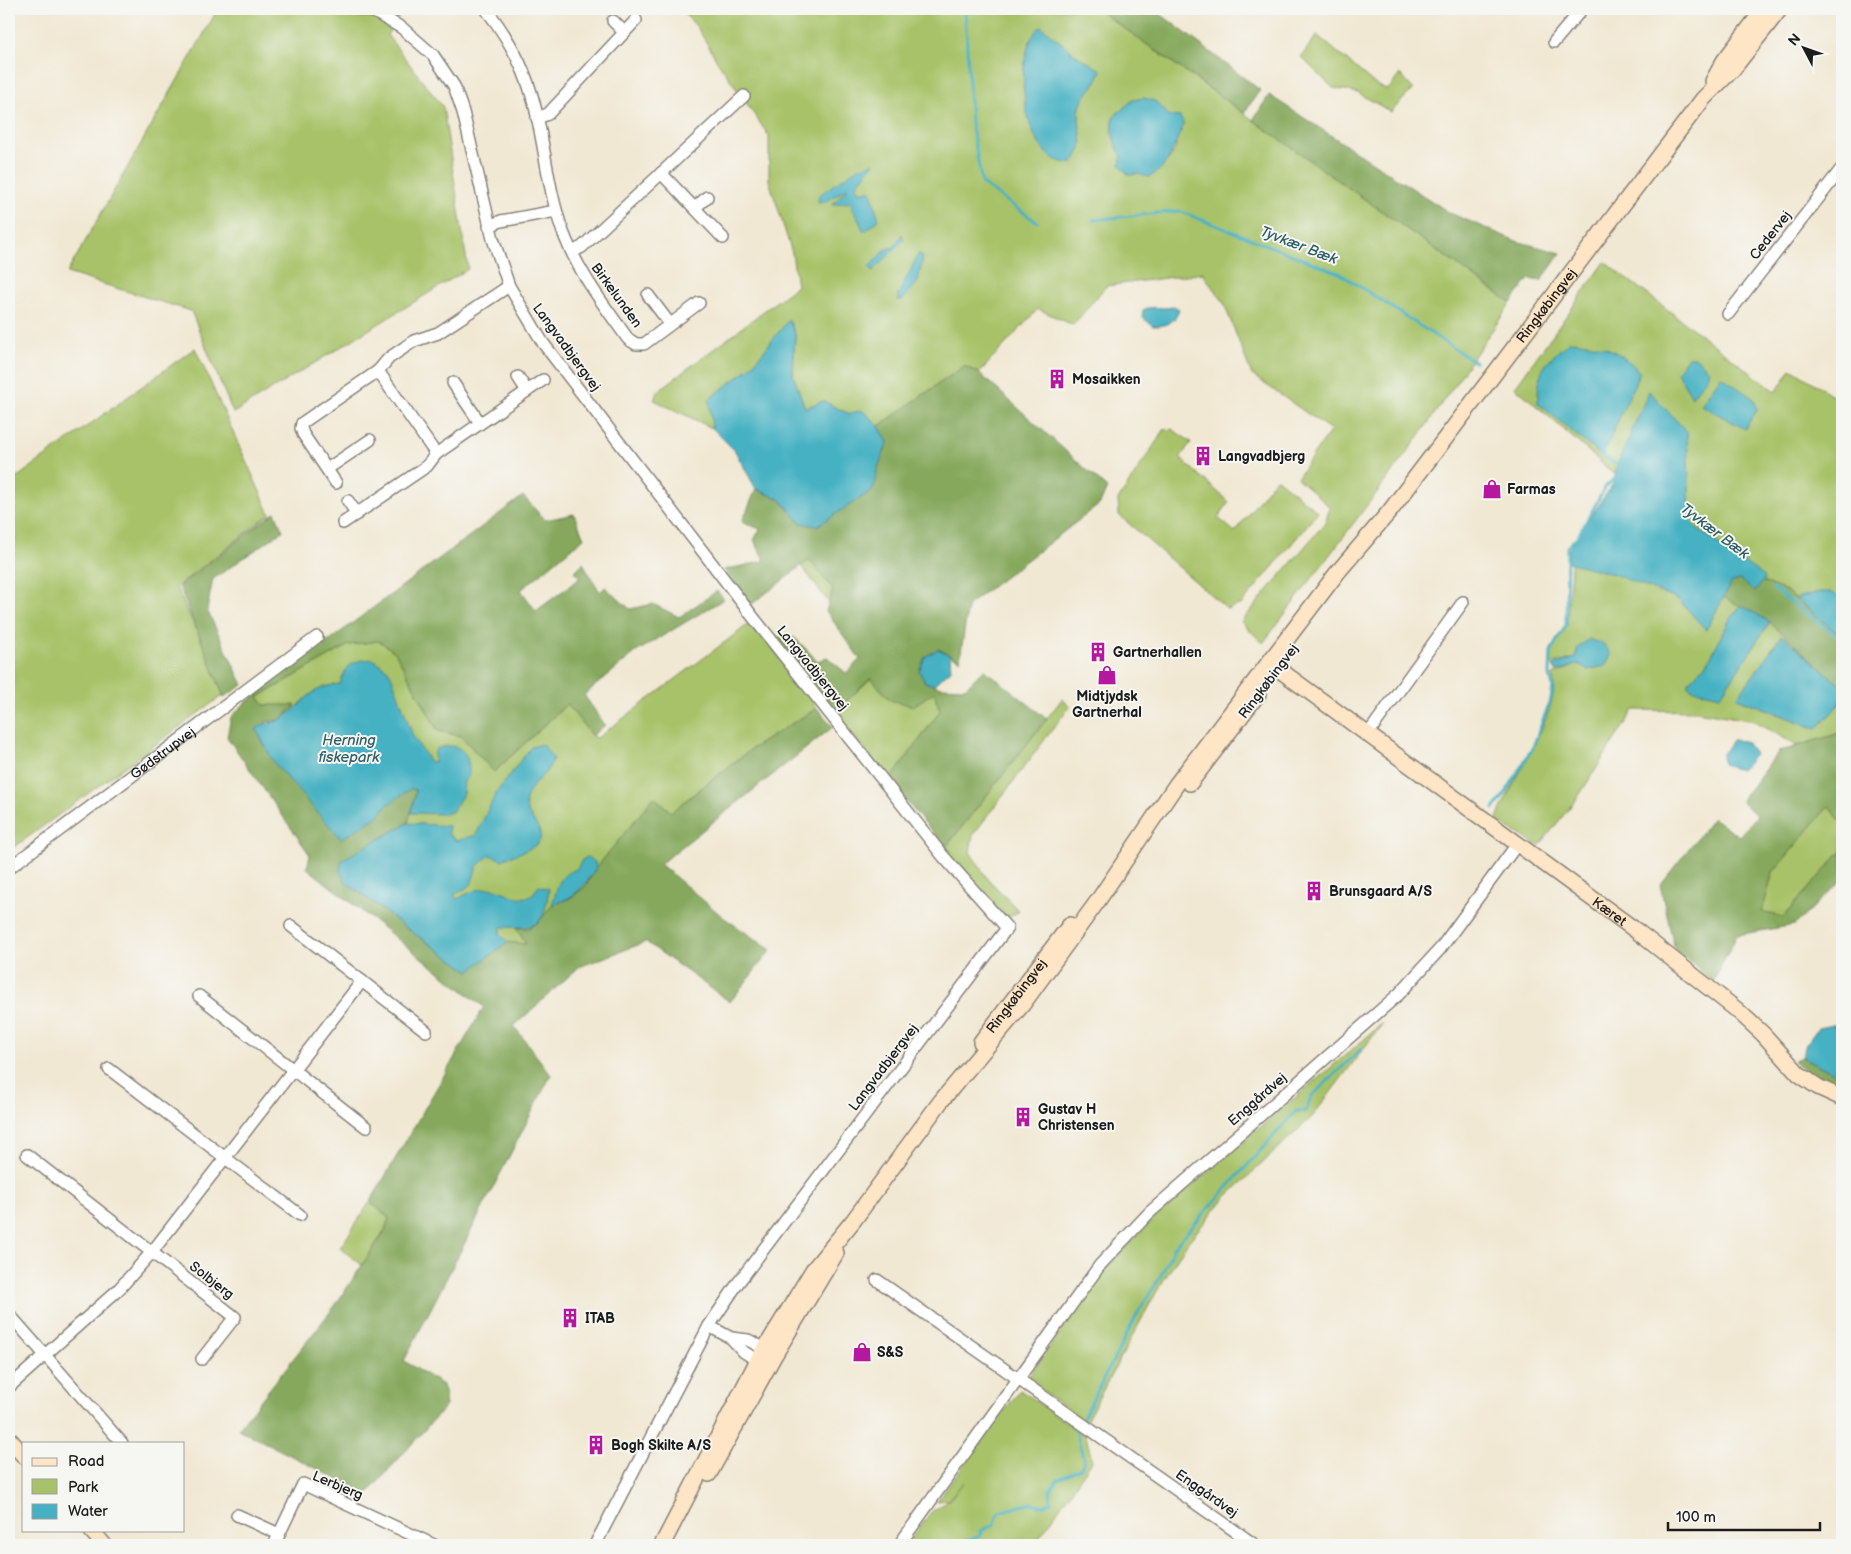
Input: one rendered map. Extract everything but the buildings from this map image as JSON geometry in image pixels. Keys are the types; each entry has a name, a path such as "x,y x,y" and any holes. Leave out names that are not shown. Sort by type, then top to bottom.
{"street":[{"name":"Langvadbjergvej","path":"360,9 374,12 402,28 433,54 454,86 463,112 489,226 509,286 543,343 752,617 943,856 1007,928 738,1283 708,1326 595,1545"},
{"name":"Birkelunden","path":"486,9 501,28 521,66 537,118 556,210 572,252 586,281 628,339 636,344 644,344 699,303"},
{"path":"1554,42 1582,9"},
{"name":"Ringkøbingvej","path":"1703,99 1724,61 1764,9"},
{"name":"Ringkøbingvej","path":"764,1355 806,1281 853,1221 941,1101 1022,1005 1069,942 1204,747 1343,565 1390,511 1703,99 1733,69 1780,9"},
{"path":"537,118 548,114 636,20"},
{"path":"613,22 624,32"},
{"path":"572,252 582,247 744,96"},
{"path":"661,173 723,238"},
{"name":"Cedervej","path":"1728,314 1840,174"},
{"path":"695,208 707,197"},
{"path":"489,226 501,221 556,210"},
{"path":"336,483 300,428 302,423 378,371 389,358 414,341 438,333 509,286"},
{"name":"Birkelunden","path":"648,295 670,324"},
{"path":"378,371 436,454"},
{"path":"518,377 527,391"},
{"path":"343,523 427,466 436,454 543,380"},
{"path":"453,383 480,423"},
{"path":"327,469 370,440"},
{"path":"348,501 357,514"},
{"name":"Ringkøbingvej","path":"1136,845 1176,801 1362,558 1390,511"},
{"path":"1368,734 1463,602"},
{"name":"Gødstrupvej","path":"9,868 317,637"},
{"name":"Kæret","path":"1278,668 1638,932 1737,1010 1763,1034 1798,1074 1818,1087 1842,1098"},
{"name":"Enggårdvej","path":"899,1545 1100,1264 1149,1213 1399,994 1440,949 1518,843"},
{"path":"291,926 426,1031"},
{"path":"9,1387 119,1289 152,1252 362,981"},
{"path":"199,996 366,1127"},
{"path":"109,1069 300,1215"},
{"name":"Solbjerg","path":"28,1155 235,1317 202,1359"},
{"name":"Ringkøbingvej","path":"764,1355 853,1221"},
{"name":"Enggårdvej","path":"877,1280 1255,1545"},
{"path":"9,1314 121,1442"},
{"path":"708,1326 731,1338 744,1352 764,1355"},
{"path":"731,1338 748,1340 764,1355"},
{"path":"662,1545 764,1355"},
{"path":"668,1545 764,1355"},
{"path":"9,1439 22,1454"},
{"name":"Lerbjerg","path":"274,1545 303,1484 434,1545"},
{"path":"237,1515 280,1534"},
{"path":"93,1532 104,1545"},
{"path":"405,1545 410,1534"}],"green space":[{"path":"218,9 404,9 387,35 443,107 468,269 233,413 191,311 67,273"},
{"path":"680,9 1097,9 1511,303 1415,442 1263,643 1241,622 1325,523 1330,507 1297,478 1331,430 1252,375 1223,301 1202,273 1106,286 1073,325 1038,309 979,373 964,366 877,667 797,560 950,376 879,426 862,411 849,414 823,401 805,408 793,375 795,334 789,320 751,367 710,399 712,428 654,400 658,391 797,286 792,253 769,180 769,136 718,62 697,27","holes":["1041,26 1077,56 1101,70 1081,103 1079,122 1081,149 1023,88 1028,47","1144,98 1166,113 1175,129 1177,138 1176,147 1172,155 1149,177 1120,165 1122,156 1113,132 1114,116 1133,100"]},
{"path":"1097,9 1154,9 1260,90 1244,113"},
{"path":"1317,35 1376,85 1388,90 1400,74 1413,89 1391,112 1358,93 1333,88 1301,57"},
{"path":"1269,95 1450,213 1516,241 1561,253 1541,281 1529,279 1511,303 1253,120"},
{"path":"1605,262 1776,392 1791,369 1842,401 1842,490 1833,503 1842,508 1842,637 1721,596 1741,605 1729,621 1707,664 1688,682 1688,686 1720,696 1770,622 1782,635 1737,698 1817,729 1842,701 1842,729 1840,733 1797,746 1754,721 1697,711 1634,710 1578,797 1539,846 1496,821 1543,727 1554,690 1553,675 1579,664 1578,648 1575,658 1550,665 1552,649 1567,627 1572,552 1623,476 1613,473 1515,387"},
{"path":"195,348 270,514 176,587 226,693 9,851 9,483"},
{"path":"964,366 979,373 1107,488 1100,504 968,605 960,660 938,649 925,657 919,671 925,682 941,687 965,688 984,669 1047,719 946,847 889,782 940,711 934,692 913,706 890,700 871,678 835,712 772,636 795,638 818,661 827,657 846,673 860,659 826,611 833,589 809,560 751,605 724,570 765,561 754,540 760,529 742,522 756,489 780,499 801,523 873,490 877,470 888,442 879,426"},
{"path":"1172,429 1191,442 1180,458 1229,502 1218,518 1235,532 1276,478 1318,512 1242,604 1227,609 1119,515 1118,500 1164,430"},
{"path":"523,496 545,520 574,514 584,538 521,590 536,611 580,578 575,571 583,563 600,592 605,587 630,609 653,604 679,617 717,591 724,599 636,652 584,695 605,725 592,736 567,704 494,772 461,736 438,731 395,652 379,641 349,645 258,697 264,705 296,705 280,720 265,722 378,816 389,803 402,793 412,788 416,791 408,823 343,860 340,870 345,881 406,928 469,971 508,942 526,944 516,928 528,928 538,923 552,905 569,899 585,887 596,868 654,797 671,812 750,750 817,708 833,727 660,864 723,917 771,950 730,1002 646,942 579,967 514,1026 551,1075 404,1361 443,1385 446,1406 367,1494 238,1429 334,1307 385,1231 389,1218 370,1202 484,1007 307,868 310,855 227,737 231,717 244,704"},
{"path":"275,512 283,531 213,579 207,610 243,685 224,697 179,586"},
{"path":"1735,571 1786,591 1842,637 1842,691 1841,687 1770,622 1721,596"},
{"path":"753,621 817,708 750,750 671,812 654,797 585,887 538,923 517,928 526,944 469,971 280,720 296,706 264,705 258,697 349,645 379,641 395,652 438,731 461,736 494,772 567,704 592,736 597,738"},
{"path":"871,678 890,700 934,692 940,711 889,782 835,712"},
{"path":"1062,699 1070,706 973,835 970,852 987,878 1019,911 1004,921 948,856 946,847"},
{"path":"1842,729 1842,823 1829,806 1773,872 1762,912 1783,917 1842,851 1842,880 1795,925 1737,935 1713,982 1675,950 1660,885 1713,818 1739,836 1757,816 1741,801 1778,752 1840,733"},
{"path":"1829,805 1842,823 1842,851 1783,917 1762,912 1773,872"},
{"path":"1383,1023 1312,1117 1225,1198 1187,1243 1157,1291 1085,1423 1027,1379 1104,1271 1155,1217"},
{"path":"1802,1057 1842,1077 1842,1093 1822,1084 1793,1061"},
{"path":"370,1202 389,1218 385,1230 362,1265 340,1248"},
{"path":"1020,1390 1086,1436 1092,1461 1034,1545 907,1545 931,1512 948,1501 964,1482 948,1500 937,1501"}],"water":[{"path":"1041,26 1077,56 1101,70 1080,107 1079,118 1082,144 1073,163 1055,159 1041,147 1031,128 1026,105 1025,58 1031,39"},
{"path":"1144,98 1155,101 1170,116 1180,117 1184,125 1167,161 1149,177 1137,174 1129,175 1120,165 1122,156 1113,132 1114,116 1133,100"},
{"path":"874,163 856,186 858,191 871,191 879,220 864,232 850,202 832,205 848,188 825,202 818,203 819,195 858,168"},
{"path":"902,234 904,240 873,271 869,267 886,249 894,247"},
{"path":"919,253 923,257 918,282 903,300 898,300 898,295"},
{"path":"1174,306 1179,309 1178,313 1173,320 1166,324 1153,326 1142,317 1143,310 1147,308"},
{"path":"789,319 795,334 793,375 805,408 823,401 849,414 862,410 879,426 888,442 877,470 873,490 817,526 801,523 780,499 756,489 735,451 712,428 709,399 751,367"},
{"path":"1570,341 1600,346 1616,352 1640,372 1602,457 1538,403 1539,382 1544,367"},
{"path":"1688,357 1695,357 1709,370 1707,377 1692,397 1677,372"},
{"path":"1721,376 1754,399 1757,410 1745,429 1701,405"},
{"path":"1649,391 1687,432 1690,517 1696,528 1763,576 1764,580 1755,592 1740,580 1732,582 1706,630 1679,600 1613,574 1568,562 1569,549 1613,484 1618,463"},
{"path":"1820,592 1831,592 1842,599 1842,637 1795,598"},
{"path":"1741,605 1770,622 1720,696 1691,689 1688,682 1707,664 1729,621"},
{"path":"1782,635 1842,687 1842,701 1817,729 1737,698"},
{"path":"1589,639 1605,645 1611,655 1605,666 1588,670 1579,664 1556,672 1553,666 1575,658 1578,648"},
{"path":"938,649 950,655 951,670 933,685 925,682 919,671 925,657"},
{"name":"Herning fiskepark","path":"373,659 388,670 391,675 413,736 430,762 435,761 436,749 451,746 457,748 462,750 468,761 469,776 464,781 463,794 452,812 444,814 411,813 416,791 412,788 386,806 378,816 341,839 274,763 256,729 281,719 307,697 320,689 340,684 351,664"},
{"path":"1732,740 1745,741 1755,754 1745,767 1738,769 1723,764 1722,755"},
{"path":"542,744 553,758 549,768 527,796 526,803 527,810 540,833 537,844 502,860 490,855 477,866 471,885 454,895 457,899 475,891 490,888 515,896 530,897 539,886 549,889 544,912 537,923 531,926 501,927 500,934 508,942 469,971 406,928 345,881 340,870 342,860 408,823 449,826 448,834 457,841 476,835 496,793 531,747"},
{"path":"587,857 595,862 596,868 587,881 578,891 552,905 562,878 577,869 582,860"},
{"path":"1842,1023 1842,1077 1802,1057 1806,1044 1818,1028"}],"waterway":[{"name":"Tyvkær Bæk","path":"965,9 971,122 982,184 1037,222"},
{"name":"Tyvkær Bæk","path":"1093,220 1179,211 1339,273 1475,362"},
{"name":"Tyvkær Bæk","path":"1600,454 1620,467"},
{"path":"1494,809 1533,747 1551,699 1553,687 1550,675 1551,651 1566,625 1567,547 1578,536 1606,486 1617,477"},
{"name":"Tyvkær Bæk","path":"1774,589 1842,640"},
{"path":"1083,1418 1140,1309 1159,1279 1173,1248 1296,1111 1306,1111 1311,1097 1361,1049"},
{"path":"956,1545 978,1537 981,1534 980,1531 994,1525 999,1512 1032,1503 1043,1506 1051,1502 1050,1490 1058,1479 1081,1468 1084,1461 1076,1430"}],"place":[{"name":"Mosaikken","path":"1057,379"},
{"name":"Langvadbjerg","path":"1203,456"},
{"name":"Farmas","path":"1492,489"},
{"name":"Gartnerhallen","path":"1098,652"},
{"name":"Midtjydsk Gartnerhal","path":"1107,675"},
{"name":"Brunsgaard A/S","path":"1314,891"},
{"name":"Gustav H Christensen","path":"1023,1117"},
{"name":"ITAB","path":"570,1318"},
{"name":"S&S","path":"862,1352"},
{"name":"Bogh Skilte A/S","path":"596,1445"}]}
